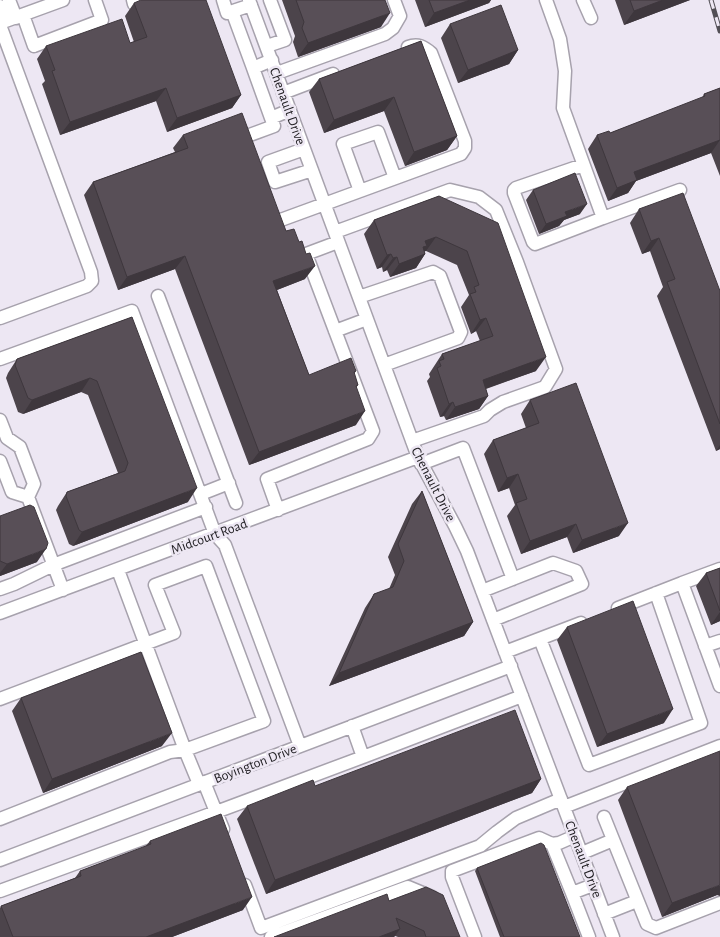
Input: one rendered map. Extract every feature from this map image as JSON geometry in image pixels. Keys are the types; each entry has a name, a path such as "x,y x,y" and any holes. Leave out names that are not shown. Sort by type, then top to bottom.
{"street":[{"path":"9,0 9,20 34,46 102,20 95,0"},
{"path":"9,20 64,0"},
{"path":"133,0 134,4 146,0"},
{"path":"223,0 227,13 250,2"},
{"path":"266,46 285,40 270,0"},
{"path":"277,74 384,34 393,28 400,16 394,0"},
{"path":"583,0 591,18"},
{"path":"550,1 560,40 565,71 563,108 603,218"},
{"name":"Chenault Drive","path":"250,2 412,441 420,461 455,526 482,591 613,937"},
{"path":"0,6 9,20 91,272 92,281 86,286 0,318"},
{"path":"232,11 274,126 247,136"},
{"path":"278,221 461,154 465,148 465,141 431,53 424,46 412,45 394,52"},
{"path":"253,68 272,60"},
{"path":"284,92 348,69"},
{"path":"271,118 290,110"},
{"path":"360,191 343,144 378,132 395,178"},
{"path":"304,149 268,162 275,182 312,170"},
{"path":"583,165 514,190 532,242 535,244 680,190"},
{"path":"278,510 267,479 368,438 373,431 306,254 337,237 450,190 479,197 496,210 556,369 545,387 503,402 484,416 412,441"},
{"path":"359,297 433,272 440,276 461,332 458,338 384,365"},
{"path":"158,296 236,503"},
{"path":"0,359 132,311 215,534 225,545 300,746"},
{"path":"335,331 368,319"},
{"path":"0,420 7,438 20,447 34,484 28,497 62,590"},
{"path":"0,449 7,438"},
{"name":"Midcourt Road","path":"0,614 278,510 463,448 513,579"},
{"path":"0,461 12,492 28,497"},
{"path":"201,494 229,483"},
{"path":"0,588 14,584 53,565 206,507"},
{"path":"482,591 553,563 576,571 582,584 493,620"},
{"path":"0,699 174,634 156,585 206,566 264,721 185,750 170,752 0,819"},
{"path":"505,652 720,569"},
{"path":"118,570 185,750 227,838"},
{"path":"682,584 720,686"},
{"path":"540,638 589,765 701,723 656,594"},
{"path":"705,646 720,641"},
{"name":"Boyington Drive","path":"1,856 202,783 511,666"},
{"path":"0,891 216,812 522,696"},
{"path":"352,726 363,757"},
{"path":"266,934 480,846 516,818 720,746"},
{"path":"604,816 647,924 656,928 720,903"},
{"path":"475,937 452,877 452,871 538,838 552,844 575,836"},
{"path":"582,853 613,840"},
{"path":"552,844 589,937"},
{"path":"240,874 266,934"},
{"path":"572,893 593,885"},
{"path":"266,934 408,887 439,900 443,909"},
{"path":"604,914 637,901"}],"building":[{"path":"141,0 206,0 241,95 177,118 166,88 70,122 52,71 55,70 46,46 122,19 130,43 147,37 134,3"},
{"path":"296,0 385,0 390,13 308,43 302,28 304,22"},
{"path":"429,0 470,0 434,13"},
{"path":"630,0 663,0 634,11"},
{"path":"501,5 518,50 468,70 450,24"},
{"path":"421,41 457,136 414,152 394,97 334,120 319,79"},
{"path":"720,88 720,140 634,172 637,180 617,188 597,135 609,131 610,133 705,96 704,94"},
{"path":"242,113 286,231 294,229 299,242 302,241 306,254 310,253 315,266 273,281 309,375 351,358 356,371 354,372 358,385 356,386 365,411 259,452 185,256 127,277 93,182 188,148 183,135"},
{"path":"575,173 587,204 565,212 567,216 546,224 533,190"},
{"path":"683,193 720,291 720,424 667,282 675,279 659,238 651,241 639,209"},
{"path":"439,196 498,223 546,357 483,380 488,396 455,407 453,402 449,404 437,368 441,366 439,361 444,359 442,354 493,336 486,318 480,320 470,294 476,292 474,287 479,285 467,251 436,237 425,241 427,246 423,247 425,254 399,264 397,257 393,258 391,254 387,255 374,220"},
{"path":"132,317 197,488 82,532 79,530 66,496 67,492 125,471 128,463 97,381 90,378 32,400 28,398 15,365 17,359"},
{"path":"576,383 628,523 582,540 576,524 530,541 516,503 527,499 518,474 507,478 493,440 539,423 530,400"},
{"path":"422,491 473,622 339,673 374,594 393,587 404,561 398,544"},
{"path":"30,505 34,507 48,543 46,549 7,564 0,561 0,516"},
{"path":"720,568 720,611 706,573"},
{"path":"633,601 673,709 607,734 567,627"},
{"path":"141,652 172,733 52,779 21,698"},
{"path":"515,710 541,779 275,880 247,806 313,780 315,786"},
{"path":"720,751 720,885 672,903 627,787"},
{"path":"221,814 252,897 146,937 13,937 1,906 81,876 80,871 151,844 150,841"},
{"path":"541,843 544,845 580,937 504,937 477,868"},
{"path":"426,887 443,895 460,937 426,937 424,931 396,918 400,929 379,937 274,937 387,894 389,901"}],"railway":[{"path":"711,0 720,31"}]}
